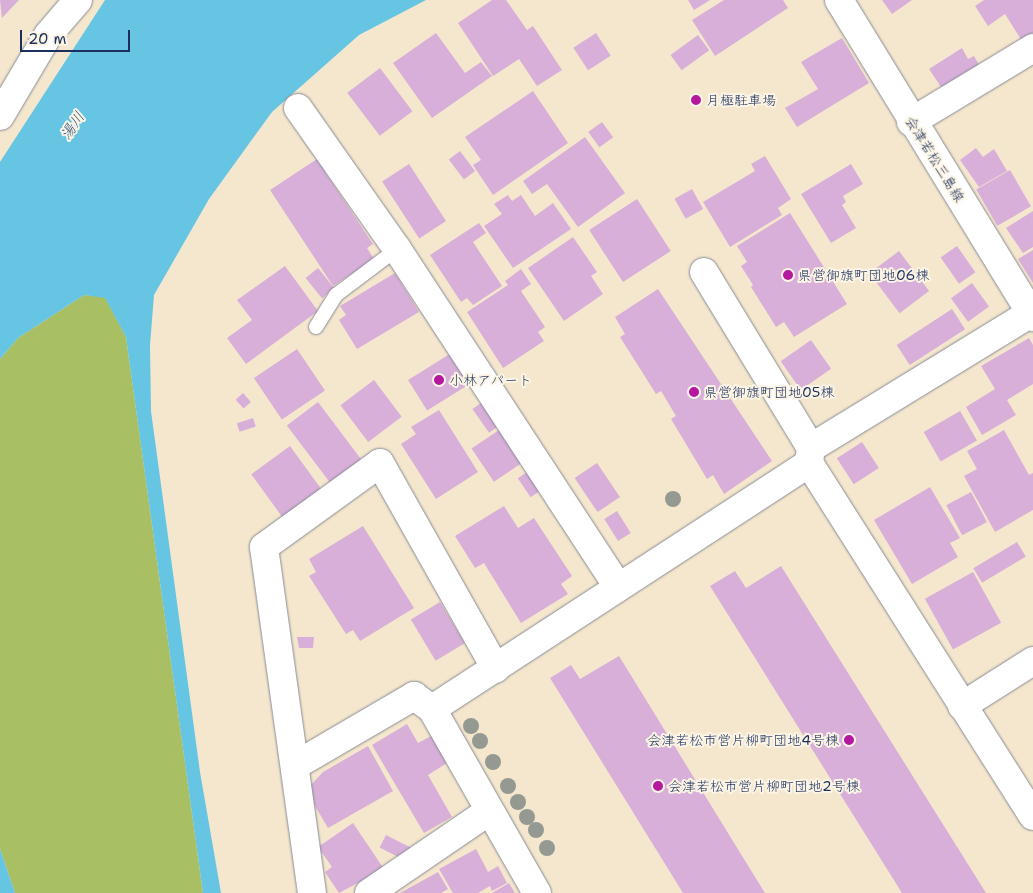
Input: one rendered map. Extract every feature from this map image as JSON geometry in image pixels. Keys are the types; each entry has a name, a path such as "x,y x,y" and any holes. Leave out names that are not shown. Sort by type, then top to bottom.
{"street":[{"path":"0,116 48,35 78,0"},
{"name":"会津若松三島線","path":"839,0 1032,315"},
{"path":"912,122 1033,48"},
{"path":"298,108 397,249 618,586"},
{"path":"704,272 810,455 962,706 1033,816"},
{"path":"432,709 496,669 810,455 1032,315"},
{"path":"312,893 296,765 264,547 380,463 496,669"},
{"path":"962,706 1033,661"},
{"path":"296,765 414,696 432,709 537,893"},
{"path":"370,893 489,811"}],"lane":[{"path":"316,327 336,295 397,249"}],"green space":[{"path":"84,295 105,297 126,337 203,893 15,893 0,849 0,359 18,338"}],"water":[{"name":"湯川","path":"105,0 426,0 359,35 272,112 209,199 154,295 150,345 151,411 200,772 221,893 203,893 126,337 105,298 84,295 18,338 0,359 0,162"},
{"path":"0,849 15,893 0,893"}],"building":[{"path":"0,0 19,0 2,18"},
{"path":"492,0 506,0 527,30 533,26 562,70 537,86 519,59 493,76 458,23"},
{"path":"688,0 710,0 694,10"},
{"path":"724,0 783,0 788,8 715,56 692,20"},
{"path":"882,0 912,0 892,14"},
{"path":"984,0 1033,0 1033,39 1025,46 1005,14 988,26 975,6"},
{"path":"436,33 465,73 481,62 492,76 432,118 393,63"},
{"path":"596,33 611,56 588,70 573,48"},
{"path":"698,35 709,50 682,70 670,55"},
{"path":"842,38 869,83 797,127 785,108 818,89 801,62"},
{"path":"962,48 968,59 974,56 984,73 947,96 929,69"},
{"path":"380,68 412,111 380,136 347,93"},
{"path":"533,91 568,143 493,195 473,165 481,160 465,137"},
{"path":"602,122 613,137 599,147 588,132"},
{"path":"585,137 625,193 578,227 547,184 532,194 523,181"},
{"path":"976,148 983,157 994,149 1007,171 979,187 960,160"},
{"path":"460,151 475,171 464,179 449,159"},
{"path":"323,155 332,168 325,172 373,244 367,248 374,259 333,286 270,190"},
{"path":"765,156 791,199 778,208 782,215 730,247 703,202 755,171 751,164"},
{"path":"409,164 446,221 419,238 382,181"},
{"path":"851,164 863,184 843,196 846,202 842,205 856,228 831,243 801,194"},
{"path":"1010,170 1031,206 997,226 976,190"},
{"path":"692,189 703,209 686,219 675,199"},
{"path":"508,195 512,201 521,195 535,216 553,203 571,229 513,268 484,226 502,214 494,204"},
{"path":"637,199 671,251 623,282 589,230"},
{"path":"1033,211 1033,247 1023,253 1006,228"},
{"name":"県営御旗町団地06棟","path":"790,213 847,304 794,337 784,322 776,327 751,287 753,285 741,266 747,262 737,246"},
{"path":"479,223 486,233 473,242 502,286 473,305 467,298 461,302 430,255"},
{"path":"573,237 597,272 591,276 603,294 564,321 528,268"},
{"path":"957,246 975,272 959,284 941,257"},
{"path":"1033,250 1033,283 1018,259"},
{"path":"899,251 929,291 900,313 869,273"},
{"path":"285,266 318,311 246,364 227,338 252,320 237,300"},
{"path":"318,268 334,288 322,298 306,278"},
{"path":"521,269 531,284 521,291 545,327 538,332 544,341 503,368 467,312 508,285 505,281"},
{"path":"395,273 419,312 357,349 339,320 346,315 340,306"},
{"path":"972,283 989,306 968,322 951,298"},
{"name":"県営御旗町団地05棟","path":"658,289 772,461 724,494 713,475 707,479 671,419 676,416 661,391 656,394 620,337 625,334 615,317"},
{"path":"952,309 965,329 910,365 897,345"},
{"path":"1029,338 1033,345 1033,384 1007,400 1016,415 982,435 966,407 995,389 981,366"},
{"path":"811,340 831,369 801,390 781,361"},
{"path":"297,349 325,390 282,420 254,378"},
{"name":"小林アパート","path":"453,352 472,383 427,411 408,380"},
{"path":"374,380 402,417 368,442 340,405"},
{"path":"243,393 251,402 244,409 236,400"},
{"path":"488,398 505,422 489,433 472,409"},
{"path":"318,402 363,462 332,485 287,425"},
{"path":"439,410 478,472 436,499 401,444 416,434 411,427"},
{"path":"960,411 977,440 941,461 924,432"},
{"path":"253,418 256,427 240,432 237,423"},
{"path":"508,424 530,457 494,482 472,449"},
{"path":"1004,430 1029,475 1033,473 1033,510 995,532 964,476 977,469 967,451"},
{"path":"862,442 879,468 854,484 837,458"},
{"path":"290,446 322,490 283,518 251,474"},
{"path":"597,463 620,497 598,512 575,478"},
{"path":"536,466 549,485 531,497 518,478"},
{"path":"930,487 960,538 950,543 958,557 912,584 874,520"},
{"path":"971,492 987,522 962,535 946,505"},
{"path":"504,506 518,528 534,518 572,576 561,584 568,594 521,623 484,563 475,568 455,536"},
{"path":"617,511 631,533 618,541 604,519"},
{"path":"363,526 414,608 360,641 353,630 346,634 309,576 316,572 309,559"},
{"path":"1017,542 1026,557 982,583 973,568"},
{"name":"会津若松市営片柳町団地4号棟","path":"781,566 986,893 902,893 710,586 735,571 746,588"},
{"path":"973,572 1001,623 953,649 925,599"},
{"path":"440,602 465,643 436,661 411,620"},
{"path":"297,637 314,637 313,648 299,648"},
{"name":"会津若松市営片柳町団地2号棟","path":"619,656 765,893 683,893 550,678 571,665 580,679"},
{"path":"407,724 418,743 431,736 447,763 428,775 452,817 424,833 372,745"},
{"path":"368,746 393,791 328,828 312,801 309,787 323,772"},
{"path":"353,823 384,869 339,893 325,872 332,867 318,847"},
{"path":"386,835 411,848 405,860 380,847"},
{"path":"476,849 488,872 498,866 507,883 492,891 490,886 478,893 453,893 439,869"},
{"path":"438,872 448,889 441,893 400,893"},
{"path":"509,883 515,893 492,893"}],"place":[{"name":"月極駐車場","path":"696,100"},
{"name":"県営御旗町団地06棟","path":"788,275"},
{"name":"小林アパート","path":"439,380"},
{"name":"県営御旗町団地05棟","path":"694,392"},
{"name":"会津若松市営片柳町団地4号棟","path":"849,740"},
{"name":"会津若松市営片柳町団地2号棟","path":"658,786"}]}
